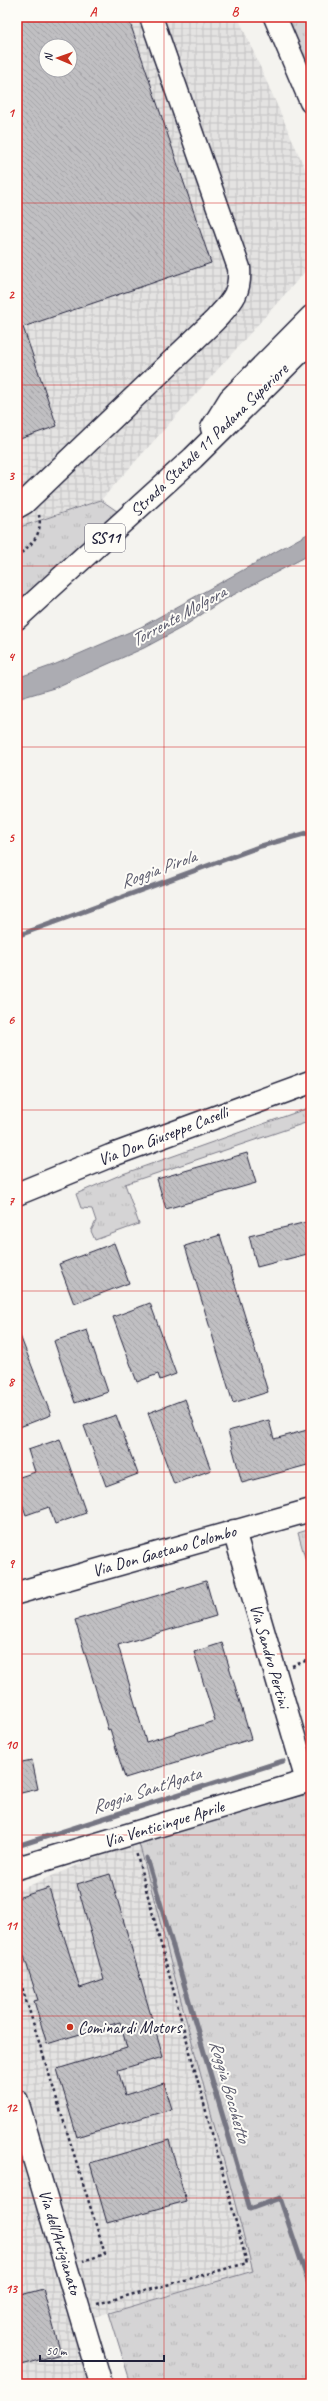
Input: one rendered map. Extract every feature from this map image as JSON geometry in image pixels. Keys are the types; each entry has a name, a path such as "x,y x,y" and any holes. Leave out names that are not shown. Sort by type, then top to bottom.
{"street":[{"path":"17,507 30,498 215,320 236,296 240,281 239,268 151,17"},
{"path":"275,17 311,102"},
{"path":"193,458 230,399 311,317"},
{"name":"Strada Statale 11 Padana Superiore","path":"17,618 193,458 311,341"},
{"name":"Via Don Giuseppe Caselli","path":"17,1194 110,1156 311,1082"},
{"name":"Via Don Gaetano Colombo","path":"17,1593 311,1510"},
{"name":"Via Sandro Pertini","path":"234,1531 262,1629 309,1780"},
{"name":"Via Venticinque Aprile","path":"17,1868 309,1780"},
{"name":"Via dell'Artigianato","path":"17,2101 101,2384"}],"path":[{"path":"17,557 39,534 41,526 39,516"},
{"path":"311,1549 308,1556 311,1568"},
{"path":"275,1671 311,1659"},
{"path":"95,2305 247,2263 136,1849"},
{"path":"17,1971 105,2254 80,2262"},
{"path":"92,2297 97,2312"}],"shaded area":[{"path":"17,17 238,17 311,182 311,265 101,500 17,528"},
{"path":"138,1839 253,2271 83,2320 101,2384 17,2384 17,1891"}],"green space":[{"path":"281,17 311,17 311,89"},
{"path":"101,500 127,518 17,618 17,528"},
{"path":"311,1107 311,1121 125,1184 139,1224 95,1240 91,1231 96,1221 92,1209 81,1208 76,1194 120,1175"},
{"path":"311,1529 311,1579 298,1533"},
{"path":"311,1793 311,2384 131,2384 109,2313 253,2271 138,1839"}],"water":[{"name":"Torrente Molgora","path":"311,532 311,554 220,602 183,627 144,648 54,688 17,699 17,678 56,664 141,627"}],"building":[{"path":"17,17 128,17 211,263 23,327 57,426 17,440"},
{"path":"247,1153 256,1183 166,1209 157,1179"},
{"path":"311,1221 311,1253 257,1267 249,1236"},
{"path":"220,1235 268,1392 233,1403 185,1246"},
{"path":"114,1243 129,1283 74,1304 59,1264"},
{"path":"150,1303 176,1374 160,1380 158,1374 137,1382 113,1317"},
{"path":"17,1328 51,1415 17,1428"},
{"path":"87,1330 108,1392 75,1403 54,1341"},
{"path":"185,1399 211,1470 174,1484 148,1413"},
{"path":"116,1415 138,1474 106,1486 84,1426"},
{"path":"269,1420 274,1439 311,1429 311,1464 242,1483 228,1431"},
{"path":"60,1439 86,1513 55,1524 49,1507 26,1515 17,1489 17,1478 35,1472 28,1450"},
{"path":"206,1581 216,1616 118,1645 146,1742 215,1721 194,1652 222,1643 251,1739 125,1778 110,1729 108,1730 75,1620"},
{"path":"32,1760 38,1789 17,1794 17,1763"},
{"path":"110,1874 163,2057 118,2070 125,2095 164,2083 172,2109 77,2137 57,2069 127,2048 120,2022 47,2044 34,2001 38,2000 17,1934 17,1898 49,1888 80,1988 104,1980 77,1884"},
{"path":"169,2140 186,2201 107,2223 90,2163"},
{"path":"43,2289 61,2354 17,2366 17,2296"}],"waterway":[{"name":"Roggia Pirola","path":"17,936 261,846 311,832"},
{"name":"Roggia Sant'Agata","path":"17,1846 283,1761"},
{"name":"Roggia Bocchetto","path":"147,1858 250,2209 280,2198 311,2290"}],"place":[{"name":"Cominardi Motors","path":"70,2027"}]}
